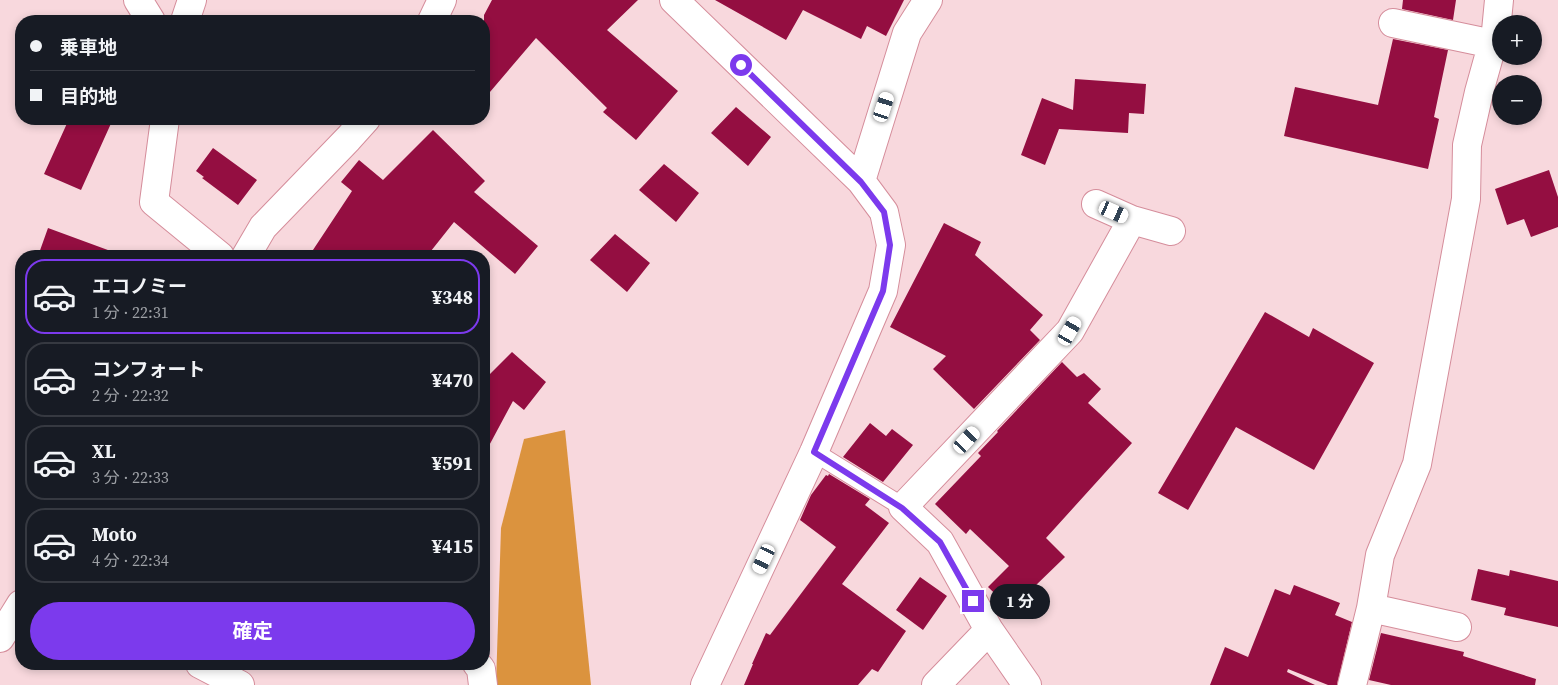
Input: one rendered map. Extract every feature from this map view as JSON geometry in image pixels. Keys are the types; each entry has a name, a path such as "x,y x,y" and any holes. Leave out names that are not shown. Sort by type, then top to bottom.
{"street":[{"path":"138,0 147,15"},
{"path":"187,15 192,0"},
{"path":"435,15 442,0"},
{"path":"674,0 861,182 884,212 890,245 883,291 814,452 705,685"},
{"path":"861,182 908,33 928,0"},
{"path":"1498,15 1499,0"},
{"path":"1393,22 1492,44"},
{"path":"1352,685 1371,608 1380,555 1417,464 1466,199 1467,145 1492,48"},
{"path":"164,125 154,202 213,250"},
{"path":"250,250 263,227 360,125"},
{"path":"1096,204 1132,220 1171,231"},
{"path":"1027,685 989,630 940,542 902,508 1070,331 1132,220"},
{"path":"1371,608 1458,627"},
{"path":"0,638 15,614"},
{"path":"936,685 989,630"},
{"path":"211,670 240,685"},
{"path":"481,670 483,685"}],"lane":[{"path":"814,452 902,508"}],"shaded area":[{"path":"565,430 591,685 496,685 501,528 524,439"}],"building":[{"path":"492,0 638,0 607,30 678,91 636,140 603,112 607,108 536,38 490,92 490,15 484,15"},
{"path":"715,0 904,0 886,36 867,26 861,39 803,10 786,40"},
{"path":"1403,0 1456,0 1453,20 1402,9"},
{"path":"1393,39 1448,50 1434,117 1439,119 1428,169 1284,136 1295,87 1378,105"},
{"path":"1075,79 1146,84 1144,114 1129,113 1128,133 1059,129 1045,165 1021,155 1042,98 1073,110"},
{"path":"736,107 771,137 748,166 711,133"},
{"path":"66,125 110,125 81,190 44,174"},
{"path":"433,130 485,181 474,192 538,246 515,274 490,253 490,250 487,250 454,222 432,250 313,250 352,191 341,182 359,160 383,180"},
{"path":"213,148 257,180 238,205 202,178 204,177 196,171"},
{"path":"664,164 699,193 676,222 639,190"},
{"path":"1549,170 1558,197 1558,227 1531,237 1524,219 1507,225 1495,189"},
{"path":"944,223 981,242 975,255 1043,315 1030,330 1040,340 974,409 933,369 946,356 890,327"},
{"path":"48,228 108,250 40,250"},
{"path":"615,234 650,263 627,292 590,260"},
{"path":"1265,312 1309,337 1313,328 1374,363 1314,470 1236,427 1188,510 1158,493"},
{"path":"512,352 546,382 524,410 513,401 490,444 490,374"},
{"path":"1062,362 1077,377 1084,373 1101,389 1088,403 1132,443 1046,538 1065,557 1032,589 1034,590 1013,611 988,587 1009,566 970,529 966,534 935,504 981,456 978,453 997,431"},
{"path":"870,423 886,436 892,429 913,445 883,482 843,457"},
{"path":"829,474 870,499 865,505 889,523 842,584 906,631 878,672 872,669 858,685 744,685 766,633 770,635 836,547 800,520 811,495 826,475 828,476"},
{"path":"1478,569 1509,576 1510,570 1558,581 1558,627 1504,615 1506,608 1471,600"},
{"path":"920,577 947,596 923,630 896,610"},
{"path":"1294,585 1340,603 1335,615 1352,622 1337,685 1328,685 1288,669 1287,672 1315,685 1210,685 1225,647 1248,657 1275,589 1290,595"},
{"path":"1381,633 1464,652 1463,656 1536,679 1535,685 1391,685 1369,680"}],"route":[{"path":"741,65 861,182 884,212 890,245 883,291 814,452 902,508 940,542 973,601"}]}
